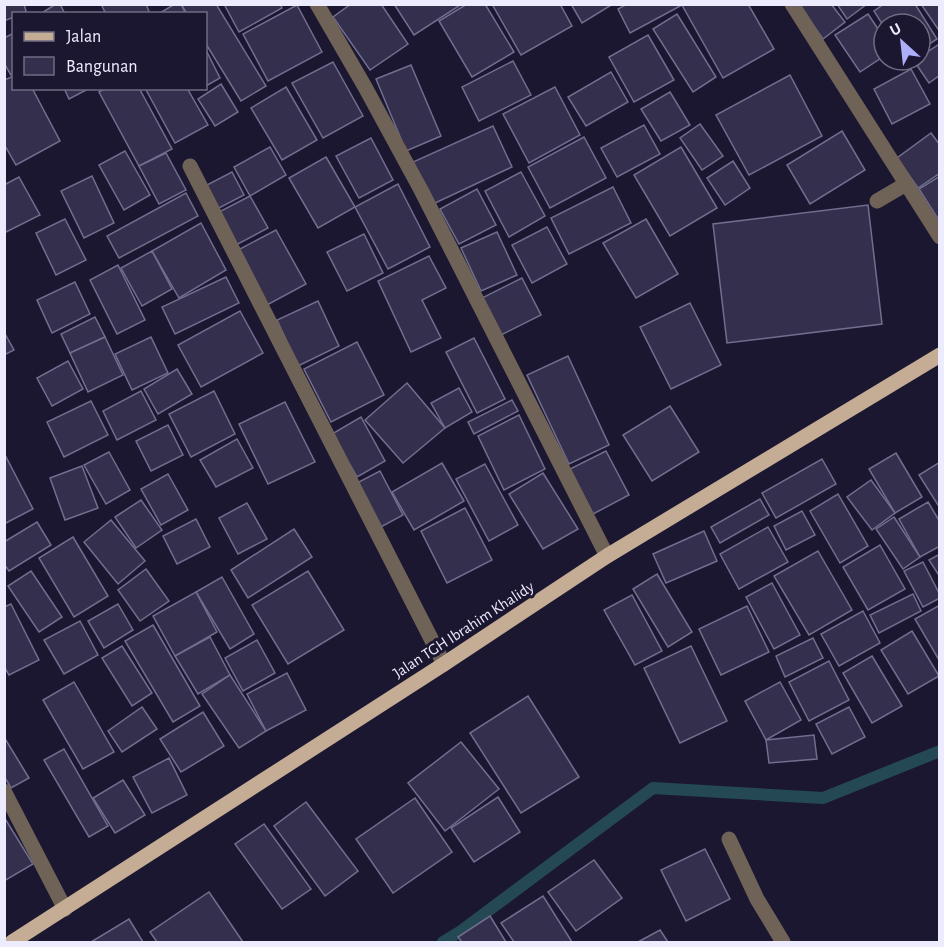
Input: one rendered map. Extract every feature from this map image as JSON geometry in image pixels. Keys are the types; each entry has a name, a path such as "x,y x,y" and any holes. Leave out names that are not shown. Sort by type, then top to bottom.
{"main road":[{"name":"Jalan TGH Ibrahim Khalidy","path":"12,942 444,664 607,556 939,355"}],"street":[{"path":"317,4 421,190 607,556"},
{"path":"792,4 939,237"},
{"path":"190,166 444,664"},
{"path":"877,201 906,184"},
{"path":"4,791 65,909"},
{"path":"729,839 757,899 783,942"}],"building":[{"path":"4,4 24,4 26,11 12,12 12,18 4,21"},
{"path":"60,4 64,12 43,12"},
{"path":"101,4 146,4 149,12 105,12"},
{"path":"175,4 181,4 185,12 161,12"},
{"path":"181,4 216,4 266,86 241,101 207,46 207,12 186,12"},
{"path":"224,4 280,4 282,8 239,32"},
{"path":"351,4 381,4 408,44 370,70 333,17"},
{"path":"394,4 462,4 414,35"},
{"path":"467,4 485,4 514,52 472,77 439,21"},
{"path":"492,4 560,4 572,26 521,55"},
{"path":"571,4 613,4 582,23"},
{"path":"627,4 682,5 630,33 618,9"},
{"path":"748,4 774,49 723,78 682,5"},
{"path":"798,4 831,4 845,22 823,39"},
{"path":"837,4 867,4 847,19"},
{"path":"884,4 915,4 920,12 875,12"},
{"path":"921,4 940,4 940,32 932,20 932,12 926,12"},
{"path":"297,5 322,52 268,81 243,34"},
{"path":"677,14 716,77 693,92 653,29"},
{"path":"868,14 872,20 872,64 860,72 835,35"},
{"path":"932,31 937,39 932,42"},
{"path":"12,34 11,75 4,63 4,38"},
{"path":"648,35 674,80 634,102 609,57"},
{"path":"938,45 940,47 940,75 929,83 922,72 932,72 932,49"},
{"path":"207,52 220,78 207,85"},
{"path":"513,61 531,95 479,121 462,87"},
{"path":"333,62 363,116 323,138 292,83"},
{"path":"411,65 441,136 406,151 376,79"},
{"path":"611,72 628,102 586,126 568,97"},
{"path":"905,72 913,72 930,104 892,124 874,89"},
{"path":"790,75 822,136 749,175 716,115"},
{"path":"12,77 12,90 33,90 60,141 16,165 4,144 4,80"},
{"path":"221,84 238,112 215,126 198,99"},
{"path":"286,87 317,140 282,160 251,108"},
{"path":"555,87 580,135 529,163 503,114"},
{"path":"65,90 86,90 69,99"},
{"path":"102,90 140,90 172,149 139,166 99,92"},
{"path":"146,90 188,90 208,125 175,143"},
{"path":"670,92 690,125 661,141 641,109"},
{"path":"700,124 723,156 702,170 680,138"},
{"path":"644,125 660,154 617,177 601,148"},
{"path":"493,126 512,167 433,204 413,162"},
{"path":"842,131 865,170 810,204 787,165"},
{"path":"931,133 940,145 940,173 918,188 897,158"},
{"path":"584,137 606,178 550,208 528,167"},
{"path":"371,138 393,180 359,198 336,156"},
{"path":"270,147 286,175 250,196 234,167"},
{"path":"681,147 717,208 670,236 634,175"},
{"path":"125,151 150,195 124,210 99,165"},
{"path":"166,153 186,190 159,204 139,166"},
{"path":"326,157 355,207 318,228 289,178"},
{"path":"733,161 750,188 725,205 707,178"},
{"path":"232,172 244,195 217,209 205,186"},
{"path":"521,172 545,216 509,237 485,191"},
{"path":"92,176 114,223 84,238 61,191"},
{"path":"940,176 940,222 919,189"},
{"path":"19,177 40,215 4,233 4,185"},
{"path":"398,184 430,247 388,269 355,207"},
{"path":"613,187 631,223 569,254 551,218"},
{"path":"477,189 496,225 459,244 440,209"},
{"path":"186,193 198,216 119,258 107,236"},
{"path":"250,196 268,228 236,245 219,212"},
{"path":"868,205 882,324 727,343 713,224"},
{"path":"65,219 86,260 56,275 36,233"},
{"path":"646,219 678,274 636,298 603,243"},
{"path":"201,223 226,270 179,298 152,251"},
{"path":"547,227 567,264 532,283 512,245"},
{"path":"276,230 306,284 267,305 238,250"},
{"path":"497,232 517,275 481,291 461,248"},
{"path":"364,234 383,273 347,291 327,252"},
{"path":"152,251 172,289 142,306 121,268"},
{"path":"429,256 446,288 422,300 441,338 411,352 378,281"},
{"path":"118,265 145,320 117,334 90,280"},
{"path":"226,277 239,303 175,334 162,307"},
{"path":"522,278 541,315 499,336 480,299"},
{"path":"75,282 90,314 52,333 37,300"},
{"path":"318,301 339,346 298,366 277,320"},
{"path":"690,303 721,365 671,389 640,327"},
{"path":"240,311 263,353 201,387 178,345"},
{"path":"95,317 105,337 70,353 61,334"},
{"path":"4,332 14,350 4,355"},
{"path":"105,337 123,375 88,392 70,353"},
{"path":"151,337 168,373 132,390 115,354"},
{"path":"474,338 505,399 477,413 446,352"},
{"path":"357,342 384,395 331,422 304,369"},
{"path":"568,356 609,445 569,464 527,375"},
{"path":"68,361 83,389 52,406 37,378"},
{"path":"177,369 192,394 158,414 144,389"},
{"path":"407,383 445,428 403,463 365,420"},
{"path":"459,388 472,412 445,428 431,403"},
{"path":"141,391 156,420 117,440 103,411"},
{"path":"214,391 235,434 191,457 169,414"},
{"path":"512,400 518,411 474,434 468,422"},
{"path":"91,401 108,435 64,457 47,422"},
{"path":"285,402 315,462 268,484 239,424"},
{"path":"670,406 699,452 652,481 623,435"},
{"path":"519,415 545,469 504,490 478,436"},
{"path":"361,417 385,461 357,477 332,434"},
{"path":"168,425 183,455 151,471 136,441"},
{"path":"237,439 253,468 216,487 200,460"},
{"path":"606,451 629,495 593,514 570,469"},
{"path":"109,452 130,490 106,504 84,465"},
{"path":"4,453 33,509 4,524"},
{"path":"896,453 922,497 895,513 869,469"},
{"path":"822,459 836,484 776,518 762,493"},
{"path":"940,462 940,505 938,505 919,475"},
{"path":"442,463 464,501 414,530 392,492"},
{"path":"485,464 518,525 489,541 456,479"},
{"path":"82,466 98,508 65,520 50,478"},
{"path":"380,471 403,515 379,528 355,484"},
{"path":"543,473 578,529 543,549 509,494"},
{"path":"168,474 188,510 161,525 141,489"},
{"path":"871,480 895,513 872,530 847,497"},
{"path":"838,494 868,546 840,563 810,511"},
{"path":"760,499 769,515 720,543 711,527"},
{"path":"141,500 162,530 136,548 115,517"},
{"path":"928,502 940,522 940,546 920,557 899,519"},
{"path":"247,503 267,539 238,554 219,518"},
{"path":"465,508 492,560 447,583 421,531"},
{"path":"802,511 815,535 786,550 774,526"},
{"path":"894,517 920,557 903,569 876,529"},
{"path":"196,519 210,547 177,564 163,536"},
{"path":"111,520 145,561 118,584 84,542"},
{"path":"37,522 51,545 9,571 4,564 4,542"},
{"path":"768,527 788,562 739,589 720,554"},
{"path":"294,529 312,557 248,598 231,570"},
{"path":"704,531 717,561 666,583 653,554"},
{"path":"73,537 108,596 74,617 39,558"},
{"path":"880,545 905,589 868,610 843,567"},
{"path":"818,551 852,610 809,635 774,576"},
{"path":"940,554 940,577 929,560"},
{"path":"923,562 940,598 923,607 904,571"},
{"path":"146,569 169,601 140,621 118,590"},
{"path":"31,571 62,617 39,632 8,586"},
{"path":"308,571 344,630 288,664 252,605"},
{"path":"657,574 692,632 668,647 633,589"},
{"path":"222,577 254,634 230,649 196,592"},
{"path":"772,583 800,635 774,649 746,597"},
{"path":"196,592 217,632 175,656 153,616"},
{"path":"913,594 921,611 879,633 870,615"},
{"path":"632,595 662,651 635,665 604,610"},
{"path":"11,604 39,660 9,675 4,666 4,607"},
{"path":"118,604 133,630 104,648 88,621"},
{"path":"940,605 940,660 939,660 915,619"},
{"path":"747,606 769,652 721,675 699,629"},
{"path":"863,611 880,643 839,666 821,634"},
{"path":"80,621 98,655 64,674 44,640"},
{"path":"153,625 200,706 173,722 125,641"},
{"path":"912,631 939,676 908,694 881,650"},
{"path":"210,637 230,675 198,694 175,656"},
{"path":"813,638 823,658 785,677 776,656"},
{"path":"257,640 275,673 243,691 225,658"},
{"path":"122,646 152,693 132,706 102,658"},
{"path":"691,646 727,721 680,743 644,668"},
{"path":"872,656 902,706 872,723 843,673"},
{"path":"829,661 849,700 809,721 789,682"},
{"path":"287,673 306,710 266,731 247,694"},
{"path":"230,675 266,731 239,748 202,694"},
{"path":"74,682 114,752 83,769 43,700"},
{"path":"780,682 801,720 766,740 745,701"},
{"path":"528,696 579,777 521,813 470,733"},
{"path":"142,707 157,729 122,752 108,731"},
{"path":"849,707 865,737 832,754 816,724"},
{"path":"203,712 224,746 181,772 160,739"},
{"path":"814,735 817,759 769,763 766,740"},
{"path":"4,737 29,778 11,788 4,776"},
{"path":"461,742 499,789 445,831 408,783"},
{"path":"64,749 108,826 89,837 44,760"},
{"path":"169,758 187,795 152,813 133,777"},
{"path":"123,780 145,815 115,833 93,798"},
{"path":"498,797 520,832 474,862 451,828"},
{"path":"415,798 452,852 393,893 356,839"},
{"path":"306,802 358,871 325,896 274,826"},
{"path":"4,817 33,864 4,881"},
{"path":"264,824 311,889 282,909 235,844"},
{"path":"705,849 730,899 686,921 661,870"},
{"path":"594,860 622,898 576,931 548,892"},
{"path":"209,892 243,942 157,942 150,932"},
{"path":"543,896 572,942 514,942 501,923"},
{"path":"490,916 506,942 462,942 458,937"},
{"path":"129,919 143,942 91,942"},
{"path":"660,930 668,942 638,942"}],"waterway":[{"path":"443,942 653,788 823,798 940,751"}]}
